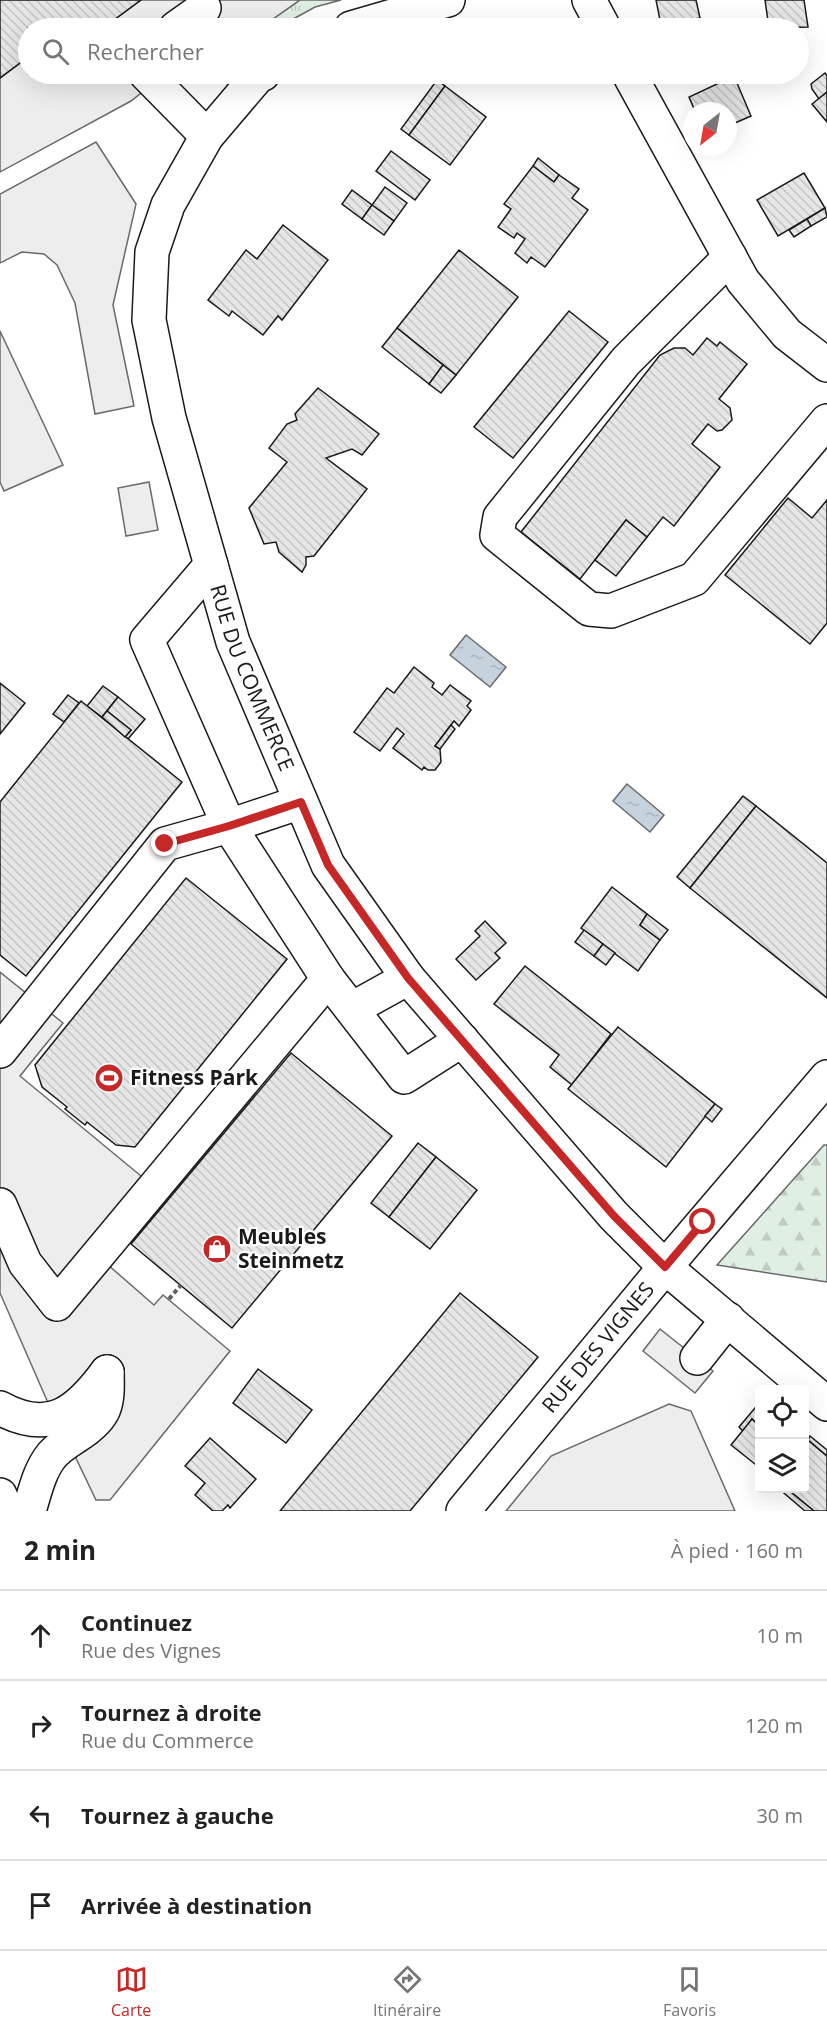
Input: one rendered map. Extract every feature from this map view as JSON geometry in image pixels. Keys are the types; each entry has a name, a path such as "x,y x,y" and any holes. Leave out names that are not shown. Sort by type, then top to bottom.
{"street":[{"path":"386,18 448,0"},
{"path":"589,0 599,18"},
{"path":"190,18 204,8"},
{"path":"156,84 207,136"},
{"name":"RUE DU COMMERCE","path":"251,84 207,136 168,205 152,252 149,320 170,418 233,642 328,865 408,978 614,1216 665,1267 827,1404"},
{"path":"635,84 743,281 788,334 827,365"},
{"path":"730,257 626,361 500,518 497,535 589,609 611,611 694,579 827,421"},
{"path":"212,565 147,640 229,826 328,979 404,1077 462,1040"},
{"path":"0,1051 165,844 301,802"},
{"path":"352,1009 408,978"},
{"path":"0,1204 25,1263 57,1304 328,979"},
{"name":"RUE DES VIGNES","path":"463,1511 665,1267 827,1077"},
{"path":"697,1358 728,1319"},
{"path":"0,1408 22,1419 38,1422 51,1420 68,1413 81,1403 93,1392 107,1372 108,1398 104,1412 92,1425 50,1457 43,1470 29,1511"},
{"path":"0,1495 7,1511"}],"path":[{"path":"169,1299 181,1285"}],"green space":[{"path":"300,0 341,0 315,7 295,18 274,18"},
{"path":"824,1145 827,1145 827,1282 717,1265"}],"shaded area":[{"path":"141,0 300,0 274,18 117,18"},
{"path":"18,64 18,84 152,84 131,101 0,172 0,78"},
{"path":"96,142 136,204 113,305 134,406 95,414 75,303 57,265 44,254 22,252 0,263 0,194"},
{"path":"0,331 63,465 4,491 0,482"},
{"path":"149,482 158,530 126,536 118,488"},
{"path":"0,972 63,1023 20,1076 164,1195 107,1264 154,1305 163,1295 230,1351 110,1500 96,1500 74,1454 97,1443 74,1394 49,1405 0,1293"},
{"path":"660,1329 713,1371 695,1393 643,1351"},
{"path":"669,1404 691,1411 735,1511 506,1511 551,1456"}],"water":[{"path":"466,635 506,667 490,687 450,655"},
{"path":"627,784 664,815 650,832 613,801"}],"building":[{"path":"0,0 141,0 117,18 18,18 18,64 0,78"},
{"path":"656,0 696,0 700,18 660,18"},
{"path":"765,0 804,0 807,18 768,18"},
{"path":"825,73 827,92 819,99 811,84"},
{"path":"434,84 445,86 409,135 401,129"},
{"path":"717,84 737,84 751,116 737,122 737,102 691,102 689,97"},
{"path":"445,86 486,117 450,165 409,135"},
{"path":"827,92 827,122 812,104"},
{"path":"391,151 430,180 415,200 376,171"},
{"path":"538,158 559,175 554,182 533,166"},
{"path":"533,166 554,182 559,175 579,189 572,198 588,210 545,267 531,257 527,263 515,253 525,239 517,233 514,238 498,227 511,209 504,204"},
{"path":"804,173 825,208 778,236 757,200"},
{"path":"385,187 407,203 394,221 372,205"},
{"path":"352,190 372,205 362,219 342,204"},
{"path":"372,205 394,221 384,235 362,219"},
{"path":"825,208 827,217 811,226 807,219"},
{"path":"807,219 811,226 794,237 789,230"},
{"path":"283,225 328,260 282,320 278,316 263,335 232,311 229,316 208,300 246,250 257,259"},
{"path":"459,250 518,297 456,375 397,328"},
{"path":"569,311 608,342 513,458 474,427"},
{"path":"397,328 443,365 429,384 382,347"},
{"path":"707,338 717,346 720,342 747,364 719,399 730,408 732,420 722,430 717,431 708,424 692,444 720,467 674,526 663,517 647,537 626,520 580,579 521,532 660,355 674,348 685,348 693,355"},
{"path":"443,365 456,375 441,393 429,384"},
{"path":"318,388 379,434 362,455 352,449 326,458 367,489 314,556 306,557 306,565 302,572 279,552 276,542 264,544 249,508 287,462 269,448 287,424 297,420 295,414"},
{"path":"788,498 812,518 827,500 827,623 810,644 725,575"},
{"path":"626,520 647,537 616,576 595,560"},
{"path":"414,667 434,683 432,687 442,695 450,685 471,701 467,706 471,710 459,726 454,721 435,746 440,749 441,762 435,770 428,770 424,767 422,770 393,748 404,734 397,728 380,751 354,732 387,688 394,693"},
{"path":"0,683 25,703 0,734"},
{"path":"103,686 118,697 102,717 87,706"},
{"path":"68,695 79,703 64,722 53,714"},
{"path":"118,697 145,719 128,739 125,737 131,730 107,711"},
{"path":"81,701 182,782 26,976 0,955 0,802"},
{"path":"107,711 131,730 125,737 102,717"},
{"path":"451,725 455,729 440,749 435,746"},
{"path":"743,796 756,806 690,888 677,877"},
{"path":"756,806 827,863 827,998 690,888"},
{"path":"186,878 287,959 135,1147 116,1145 87,1122 85,1125 42,1087 35,1065"},
{"path":"612,887 647,914 640,925 660,940 638,971 581,928"},
{"path":"647,914 668,930 660,940 640,925"},
{"path":"485,921 506,943 495,953 500,958 476,980 456,959 480,936 475,931"},
{"path":"584,930 603,944 594,956 575,942"},
{"path":"603,944 615,953 606,965 594,956"},
{"path":"525,966 611,1034 572,1085 550,1067 559,1055 494,1004"},
{"path":"618,1027 715,1104 666,1167 568,1089"},
{"path":"291,1053 392,1136 232,1328 131,1244"},
{"path":"715,1104 722,1109 712,1122 705,1116"},
{"path":"418,1143 436,1157 389,1217 371,1203"},
{"path":"436,1157 477,1190 430,1249 389,1217"},
{"path":"460,1293 538,1357 410,1511 280,1511"},
{"path":"258,1369 312,1410 286,1443 233,1403"},
{"path":"755,1408 755,1422 752,1419 743,1431 739,1427"},
{"path":"752,1419 755,1422 755,1464 731,1445"},
{"path":"810,1436 827,1450 827,1456 809,1441"},
{"path":"210,1438 256,1479 230,1508 228,1505 222,1511 213,1511 195,1495 205,1483 185,1466"},
{"path":"809,1441 827,1456 827,1511 814,1511 792,1493 809,1493"},
{"path":"784,1493 792,1493 814,1511 805,1511"}],"place":[{"name":"Fitness Park","path":"109,1078"},
{"name":"Meubles Steinmetz","path":"217,1249"}],"route":[{"path":"165,844 301,802 328,865 408,978 614,1216 665,1267 703,1222"}]}
